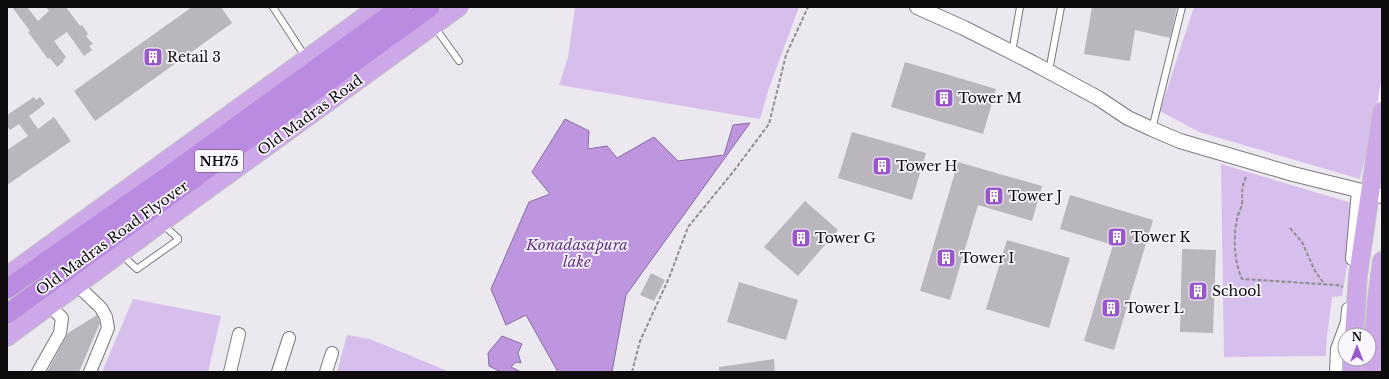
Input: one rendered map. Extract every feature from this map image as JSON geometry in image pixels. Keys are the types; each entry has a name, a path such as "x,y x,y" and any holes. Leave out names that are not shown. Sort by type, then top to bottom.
{"highway":[{"name":"Old Madras Road Flyover","path":"7,289 164,179 401,7"},
{"name":"Old Madras Road Flyover","path":"7,314 430,7"}],"main road":[{"path":"7,276 378,7"},
{"name":"Old Madras Road","path":"7,337 56,312 83,291 120,254 459,7"},
{"path":"1355,327 1358,275 1382,112"},
{"path":"1371,372 1377,298 1382,261"}],"street":[{"path":"917,7 964,28 1049,71 1098,98 1128,118 1152,129 1180,140 1293,174 1370,194 1350,289 1347,322 1336,349 1336,372"},
{"path":"83,291 101,308 106,317 108,328 90,372"},
{"path":"38,372 60,333 56,312"},
{"path":"230,372 239,334"},
{"path":"278,372 289,338"},
{"path":"326,372 332,353"}],"lane":[{"path":"273,7 307,59"},
{"path":"1012,52 1020,7"},
{"path":"1049,71 1061,7"},
{"path":"1152,129 1182,7"},
{"path":"434,26 459,61"}],"path":[{"path":"632,372 640,341 668,278 688,227 733,172 769,124 786,55 808,7"},
{"path":"1246,177 1242,186 1242,205 1237,217 1234,236 1238,271 1242,279 1336,285 1350,289"},
{"path":"1290,228 1302,242 1315,271 1325,285"}],"shaded area":[{"path":"575,7 799,7 769,88 760,119 559,85 568,57"},
{"path":"1194,7 1382,7 1382,76 1374,120 1360,179 1199,132 1160,111"},
{"path":"1221,164 1355,204 1351,242 1342,296 1332,297 1327,334 1326,356 1224,357"},
{"path":"133,299 221,316 208,372 102,372"},
{"path":"347,335 370,339 450,372 337,372"}],"water":[{"name":"Konadasapura lake","path":"565,119 589,131 588,149 607,146 617,158 654,137 678,161 724,155 733,125 750,123 626,295 612,372 558,372 526,315 506,325 491,289 529,202 550,194 532,172"},
{"path":"502,336 522,344 518,353 521,363 516,362 511,367 521,372 501,372 489,366 488,353"}],"building":[{"path":"12,7 27,7 38,21 49,11 46,7 66,7 88,34 86,36 93,44 89,46 92,50 84,56 67,32 54,41 66,57 57,67 50,58 48,59"},
{"name":"Retail 3","path":"192,7 221,7 232,23 95,121 74,91"},
{"path":"1092,7 1177,7 1170,38 1135,30 1130,61 1084,54"},
{"name":"Tower M","path":"905,62 996,89 983,134 891,107"},
{"path":"34,97 36,100 40,97 45,104 29,116 38,129 54,117 71,141 7,185 7,150 28,136 19,124 10,130 7,126 7,115"},
{"name":"Tower H","path":"852,132 926,153 912,200 838,178"},
{"name":"Tower J","path":"958,162 1042,186 1032,221 978,205 950,300 920,291"},
{"name":"Tower K","path":"1070,195 1153,220 1114,350 1084,341 1113,245 1060,229"},
{"name":"Tower G","path":"805,201 838,230 798,276 764,247"},
{"path":"1007,240 1070,258 1049,328 986,309"},
{"name":"School","path":"1182,249 1216,250 1213,333 1180,332"},
{"path":"651,273 665,280 654,301 640,295"},
{"path":"739,282 798,300 786,340 727,322"},
{"path":"97,315 100,323 79,372 47,372 68,333"},
{"path":"774,359 775,372 719,372 719,367"}],"place":[{"name":"Retail 3","path":"153,57"},
{"name":"Tower M","path":"944,98"},
{"name":"Tower H","path":"882,166"},
{"name":"Tower J","path":"994,196"},
{"name":"Tower K","path":"1117,237"},
{"name":"Tower G","path":"801,238"},
{"name":"Tower I","path":"946,258"},
{"name":"School","path":"1198,291"},
{"name":"Tower L","path":"1111,308"}]}
